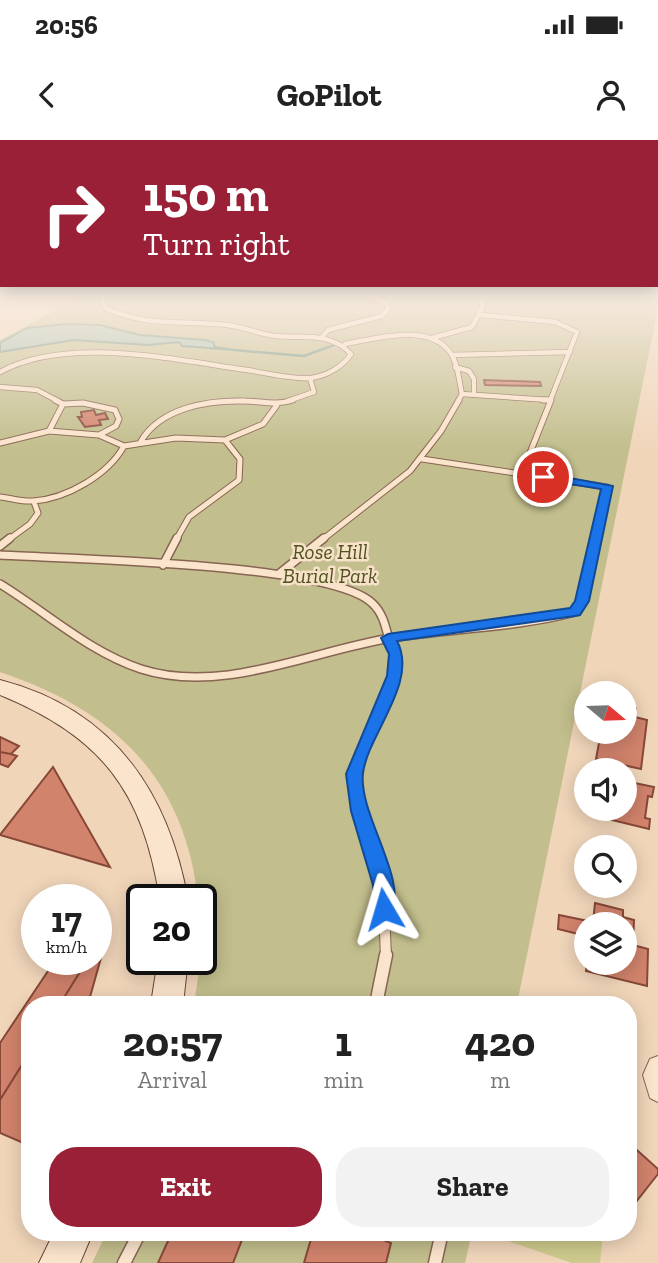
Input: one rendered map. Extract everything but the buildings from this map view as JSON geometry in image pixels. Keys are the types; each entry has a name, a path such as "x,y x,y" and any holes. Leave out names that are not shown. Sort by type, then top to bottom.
{"main road":[{"path":"1,687 54,709 77,723 124,767 142,792 159,828 172,884"},
{"path":"168,996 171,975"},
{"path":"59,1263 70,1241"}],"street":[{"path":"658,1067 655,1075 658,1090"}],"lane":[{"path":"0,372 29,358 64,353 201,363 244,372 310,378 348,361 351,354 346,346"},
{"path":"280,573 422,459 462,394 452,355 447,346"},
{"path":"522,473 572,346"},
{"path":"452,355 570,352"},
{"path":"455,367 469,371 474,379 474,395"},
{"path":"141,441 151,424 187,407 226,401 277,405 314,393 310,378"},
{"path":"0,387 37,390 63,404 83,403 115,410 119,419 116,426 99,435"},
{"path":"462,394 550,400"},
{"path":"49,431 63,404"},
{"path":"0,443 49,431 99,435 124,446 141,441 225,440 267,422 273,417 277,405"},
{"path":"163,565 189,517 239,480 240,459 225,440"},
{"path":"0,497 34,502 75,486 112,466 121,457 124,446"},
{"path":"0,584 38,605 105,652 142,670 182,678 218,676 388,638 575,612 582,601 607,486 422,459"},
{"path":"0,546 30,524 37,513 34,502"},
{"path":"0,555 280,573 355,590 374,604 386,624 388,638 396,654 394,676 354,774 360,811 383,885 386,957 378,996"},
{"path":"124,1263 135,1241"},
{"path":"435,1263 440,1241"}],"shaded area":[{"path":"0,346 34,346 0,352"},
{"path":"187,346 215,346 234,350"},
{"path":"508,1241 602,1241 600,1263 572,1263"}],"green space":[{"name":"Rose Hill Burial Park","path":"0,346 650,346 582,681 574,681 574,723 519,996 195,996 199,975 217,975 217,884 195,884 190,855 177,817 159,783 136,754 109,728 77,706 0,672"},
{"path":"103,1241 470,1241 465,1263 92,1263"}],"waterway":[{"path":"234,350 304,356 330,346"}],"route":[{"path":"384,909 383,885 360,811 354,774 394,676 396,654 388,638 575,612 582,601 607,486 543,477"}]}
